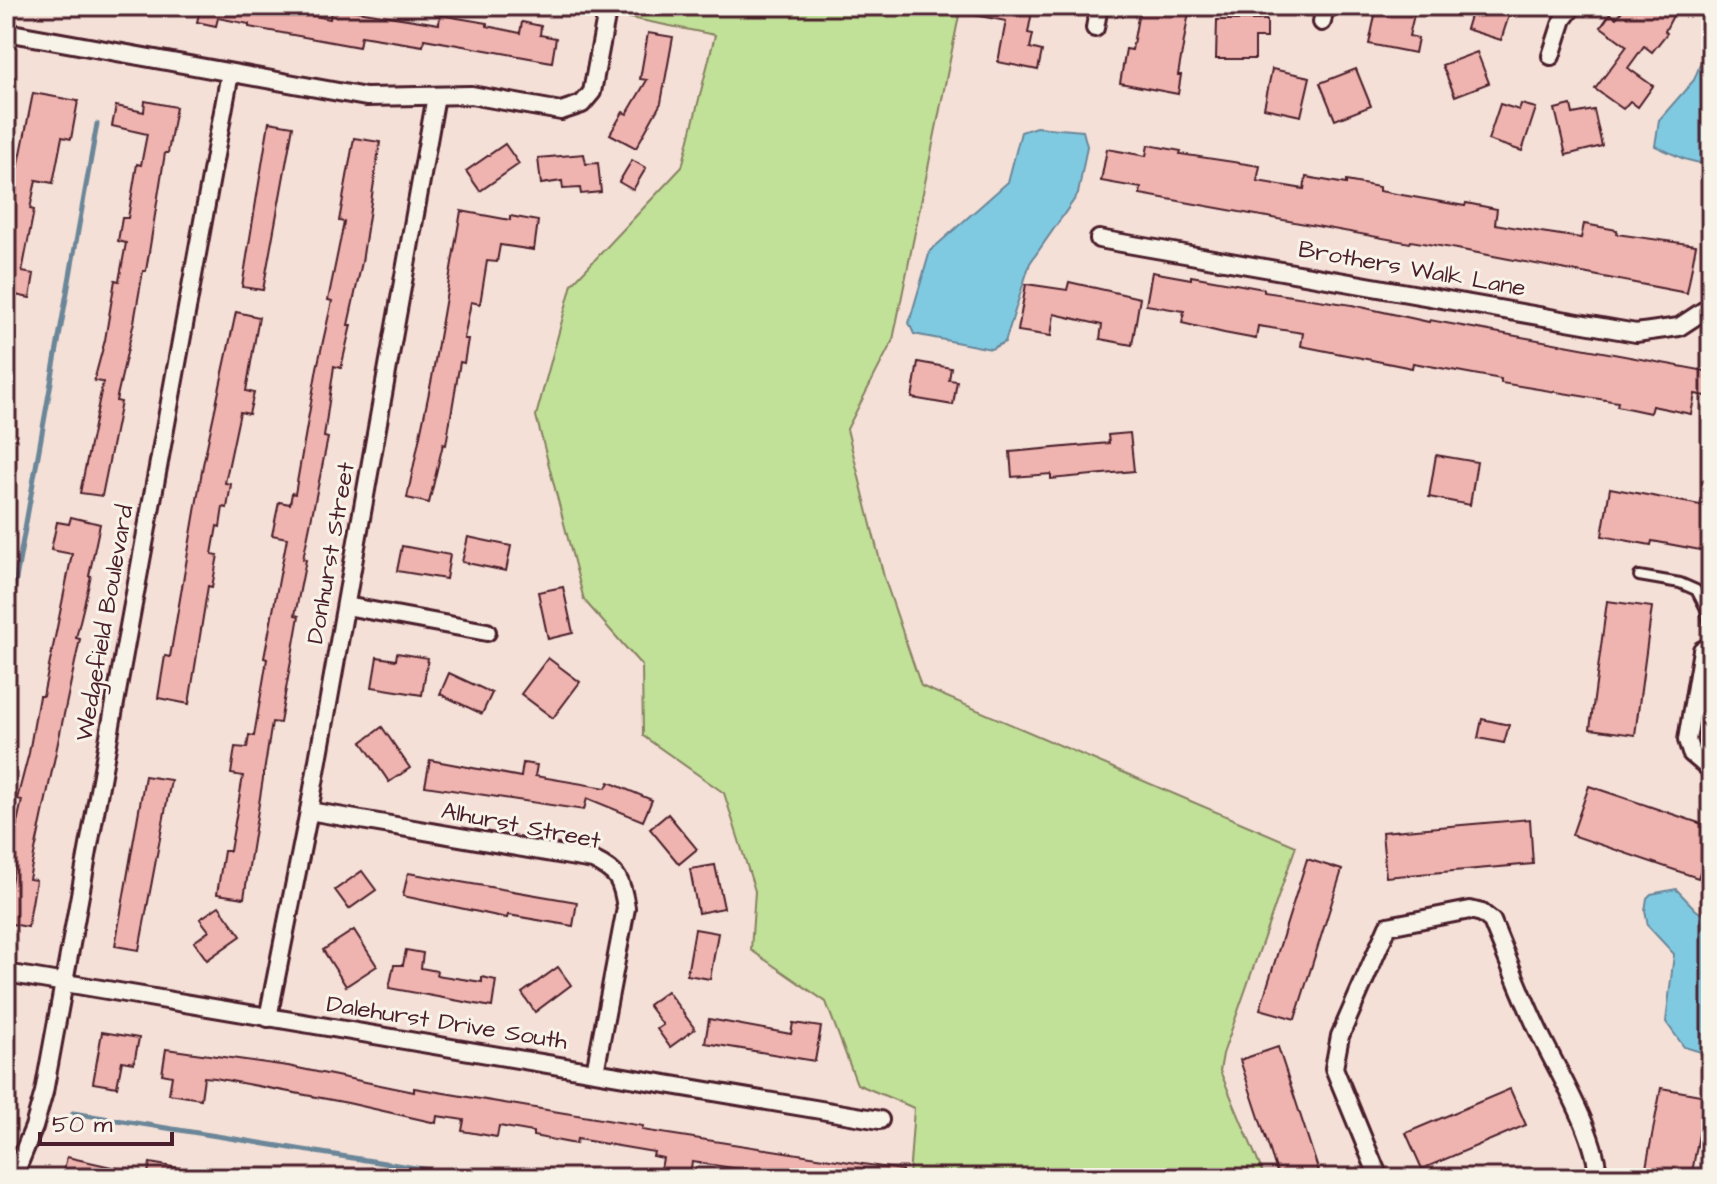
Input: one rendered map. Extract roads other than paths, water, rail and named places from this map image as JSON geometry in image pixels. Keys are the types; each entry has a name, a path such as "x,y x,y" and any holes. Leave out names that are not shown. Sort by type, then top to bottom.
{"street":[{"path":"1095,28 1099,6"},
{"path":"1551,56 1563,19 1573,6"},
{"path":"6,32 366,97 471,95 561,111 582,104 592,92 606,17"},
{"name":"Wedgefield Boulevard","path":"13,1178 34,1127 44,1092 230,73"},
{"name":"Donhurst Street","path":"268,1018 309,811 436,96"},
{"name":"Brothers Walk Lane","path":"1099,239 1636,333 1679,327 1711,306"},
{"path":"346,606 487,632"},
{"path":"1711,646 1702,650 1687,740 1691,753 1711,770"},
{"name":"Alhurst Street","path":"309,811 593,860 610,868 623,885 626,908 595,1072"},
{"path":"1379,1178 1334,1068 1340,1036 1388,926 1470,910 1482,913 1492,921 1536,1026 1591,1141 1598,1161 1598,1178"},
{"name":"Dalehurst Drive South","path":"6,973 880,1120"}],"lane":[{"path":"1639,576 1680,583 1696,590 1706,609 1711,634"}],"water":[{"path":"1711,36 1711,166 1684,159 1655,146 1659,120 1694,80"},
{"path":"1036,127 1083,131 1087,146 1078,194 1030,263 1005,342 991,349 914,334 909,323 930,251 1008,182 1021,132"},
{"path":"1676,889 1696,910 1711,920 1711,1055 1684,1047 1666,1022 1674,954 1648,926 1645,911 1647,898 1651,894"}],"waterway":[{"path":"6,635 97,124"},
{"path":"73,1113 478,1178"}]}
